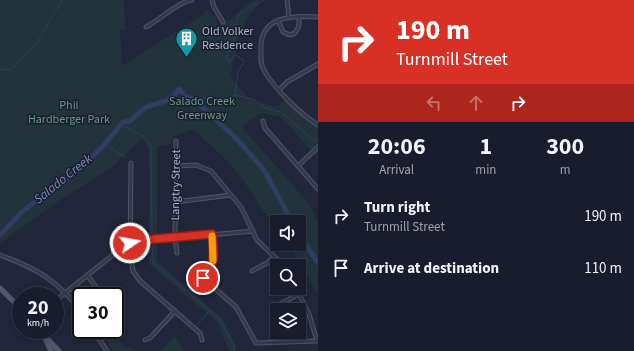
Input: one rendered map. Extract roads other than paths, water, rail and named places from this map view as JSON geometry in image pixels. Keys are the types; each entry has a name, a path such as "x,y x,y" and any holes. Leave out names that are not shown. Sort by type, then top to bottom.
{"main road":[{"path":"0,288 12,300"},
{"path":"45,339 51,351"},
{"path":"47,339 53,343 59,351"}],"street":[{"path":"146,27 160,20 180,4 192,0"},
{"path":"212,0 214,7 223,22"},
{"path":"287,0 289,18"},
{"path":"278,20 283,32 290,34 295,33 299,28 299,17"},
{"path":"318,17 299,17 278,20 268,26 264,32 261,42 261,59 266,75 301,112 318,125"},
{"path":"279,90 287,82 318,64"},
{"path":"263,121 265,128 318,188"},
{"name":"Langtry Street","path":"176,141 175,237 177,253"},
{"path":"298,166 318,147"},
{"path":"131,163 130,262 134,274 200,333 202,340"},
{"path":"176,166 196,165 206,168 231,195 244,212 262,245 277,259"},
{"path":"175,202 231,195"},
{"path":"66,292 130,243 144,240 253,231"},
{"path":"212,234 214,259 210,270 203,278 236,307 256,343 317,342 309,314 300,295"},
{"path":"0,255 35,269 58,285 72,300"},
{"path":"252,271 267,263 274,256"},
{"path":"88,275 97,287"},
{"path":"282,303 297,295"},
{"path":"145,340 150,338 175,310"},
{"path":"99,339 106,351"}],"waterway":[{"path":"0,69 11,70 36,44 62,0"},
{"path":"235,95 238,72 244,62 236,55 230,62 226,58 236,35 235,26 240,13 264,0"},
{"name":"Salado Creek","path":"0,235 23,211 83,166 105,144 123,122 130,121 147,107 168,100 179,89 183,93"},
{"path":"193,99 229,98 235,95 255,100 268,109 281,112 310,137 318,141"},
{"name":"Salado Creek","path":"185,96 193,99 234,136 264,170 288,215"},
{"path":"120,124 143,136 151,147 152,236"},
{"path":"105,144 126,158"},
{"path":"152,242 153,263 220,319 234,346 234,351"},
{"name":"Salado Creek","path":"306,245 318,263"},
{"path":"196,326 209,311"}],"place":[{"name":"Old Volker Residence","path":"187,58"}],"park label":[{"name":"Salado Creek Greenway","path":"202,108"},
{"name":"Phil Hardberger Park","path":"69,112"}]}
